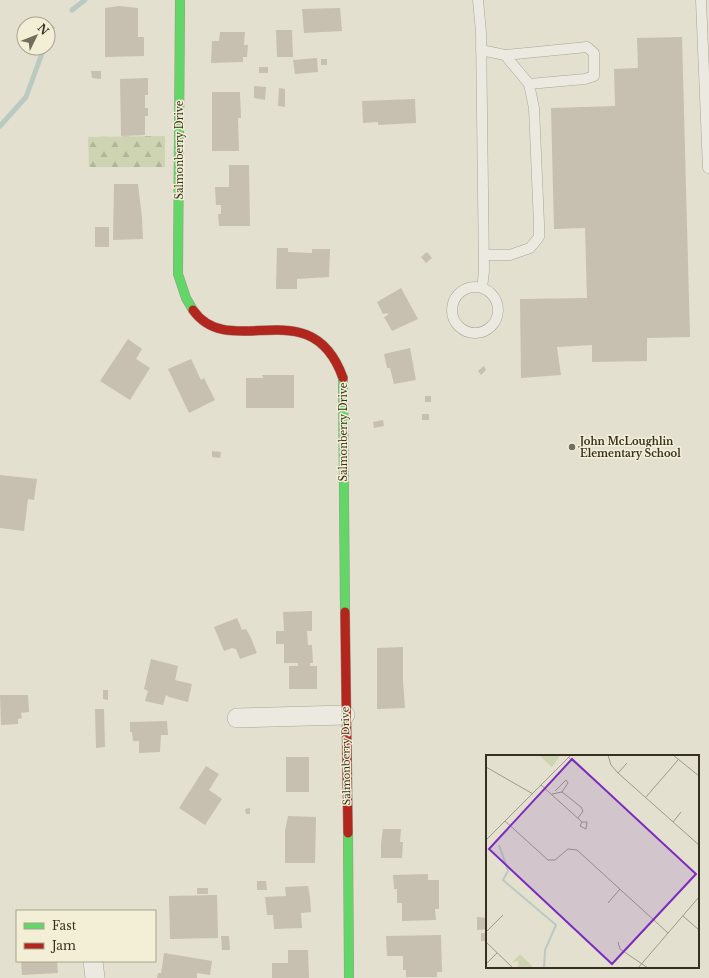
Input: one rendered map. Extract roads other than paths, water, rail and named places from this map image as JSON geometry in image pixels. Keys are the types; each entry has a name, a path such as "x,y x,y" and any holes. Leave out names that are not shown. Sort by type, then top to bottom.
{"street":[{"name":"Salmonberry Drive","path":"180,0 178,274 184,296 196,313 214,327 231,330 291,330 302,332 321,344 331,354 338,364 343,377 345,715 349,978"},
{"path":"237,718 345,715"},
{"path":"93,962 95,978"}],"lane":[{"path":"478,0 481,50 484,255 482,288"},
{"path":"701,0 708,168"},
{"path":"481,50 505,56 587,47 594,53 594,76 585,79 528,84"},
{"path":"484,255 510,255 530,248 539,237 534,108 528,84 505,56"},
{"path":"473,287 482,288 490,292 496,301 498,312 493,324 487,329 479,332 467,331 457,324 453,318 452,313 455,298 461,291 473,287"}],"waterway":[{"path":"72,10 85,0"},
{"path":"0,126 26,97 41,56"}],"place":[{"name":"John McLoughlin Elementary School","path":"572,447"}]}
